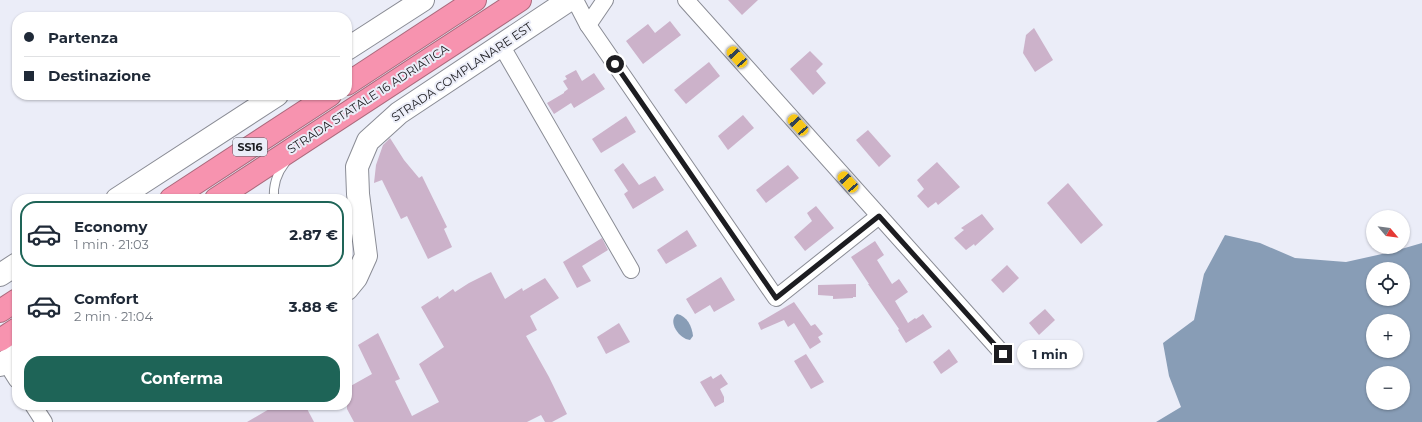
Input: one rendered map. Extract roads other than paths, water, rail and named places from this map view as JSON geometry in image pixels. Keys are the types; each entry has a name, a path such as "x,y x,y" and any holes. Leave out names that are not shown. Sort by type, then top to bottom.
{"highway":[{"name":"STRADA STATALE 16 ADRIATICA","path":"352,81 475,0"},
{"name":"STRADA STATALE 16 ADRIATICA","path":"224,194 520,0"},
{"name":"STRADA STATALE 16 ADRIATICA","path":"179,194 322,100"},
{"path":"0,311 12,303"},
{"path":"0,340 12,332"}],"street":[{"path":"352,46 423,0"},
{"name":"STRADA COMPLANARE EST","path":"352,283 356,278 366,256 356,167 368,141 399,113 569,0"},
{"path":"576,0 588,25 776,298 879,216"},
{"path":"588,25 605,0"},
{"path":"686,0 1003,354"},
{"path":"501,45 631,270"},
{"path":"125,194 269,100"},
{"path":"0,275 12,267"},
{"path":"7,360 12,370"},
{"path":"36,410 44,422"}],"lane":[{"path":"273,194 278,171 299,144"}],"water":[{"path":"1225,235 1260,243 1295,258 1346,262 1382,254 1410,254 1410,246 1422,243 1422,422 1156,422 1181,407 1169,376 1163,343 1194,320 1204,274"},
{"path":"677,314 684,317 690,325 693,336 690,340 678,333 674,325 674,317"}]}
